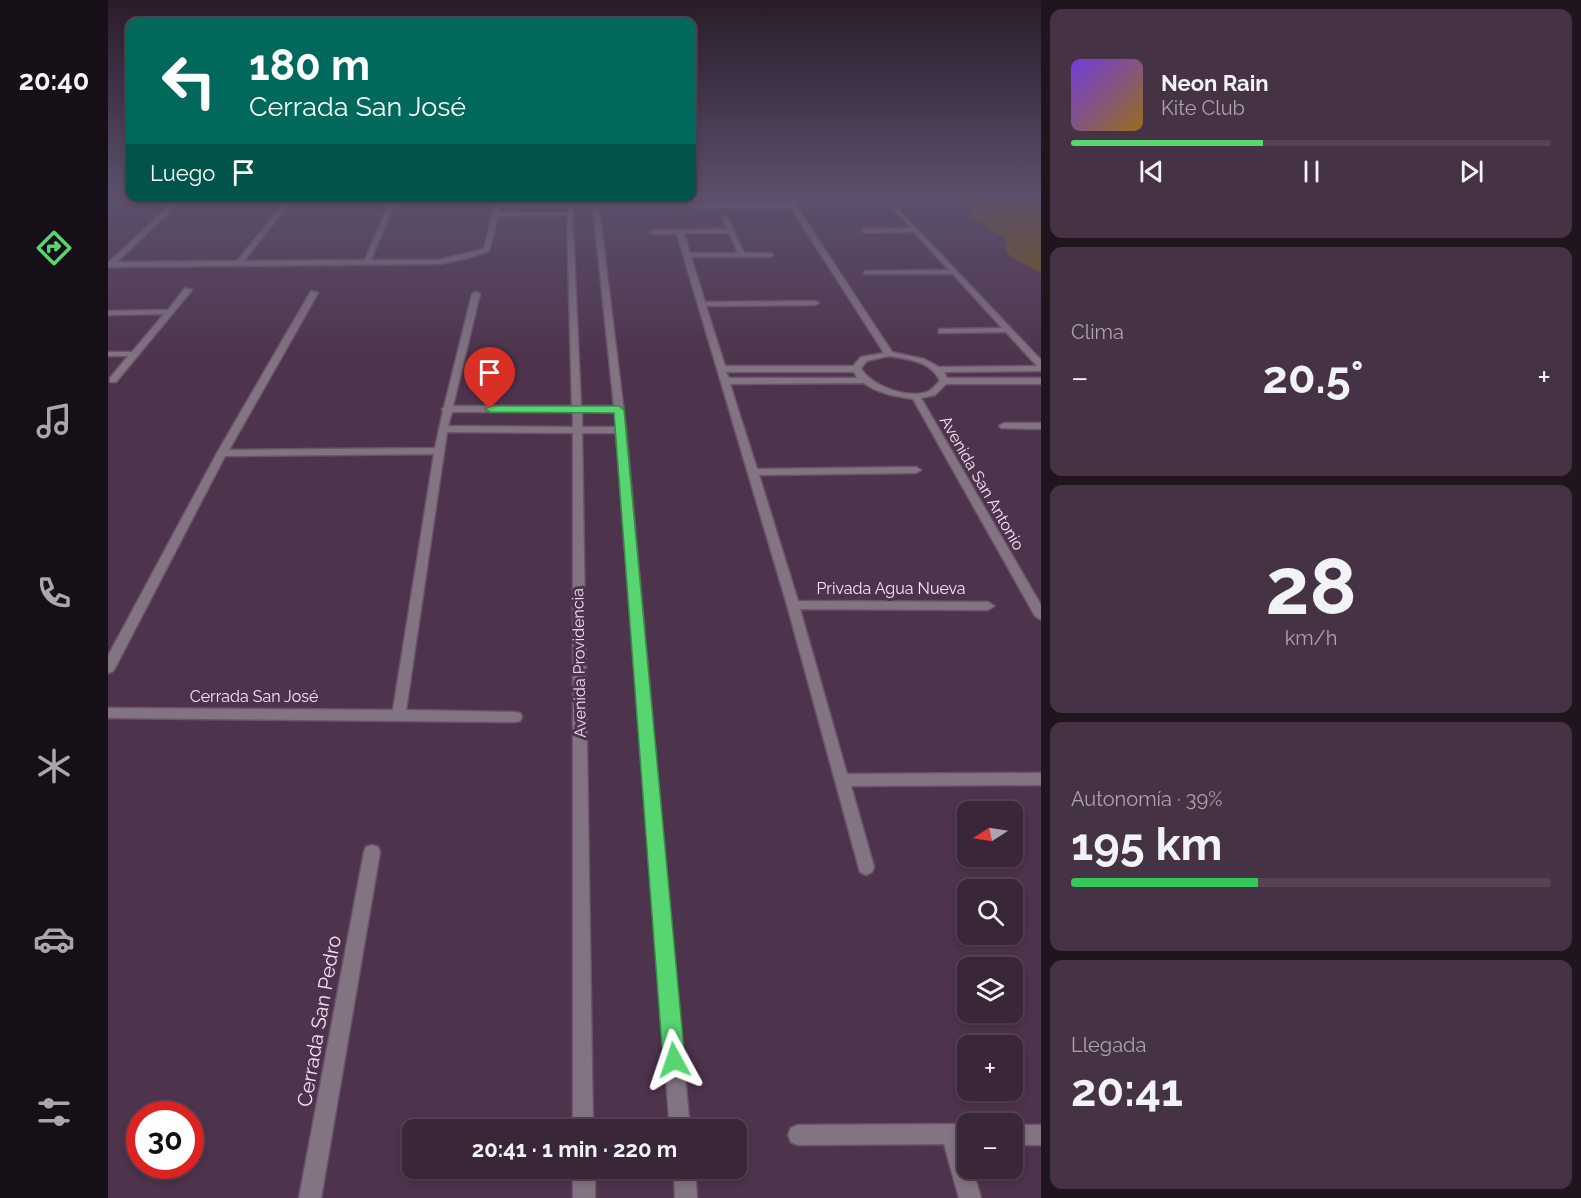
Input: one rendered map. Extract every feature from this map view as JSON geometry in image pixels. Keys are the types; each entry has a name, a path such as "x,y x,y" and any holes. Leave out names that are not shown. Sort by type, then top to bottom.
{"street":[{"path":"109,265 124,251"},
{"path":"239,263 249,251"},
{"path":"367,263 372,251"},
{"path":"109,265 438,262 484,251"},
{"name":"Avenida Providencia","path":"573,251 577,409 583,1119"},
{"path":"599,251 621,430 679,1119"},
{"name":"Privada Agua Nueva","path":"686,251 704,304 794,605 866,867"},
{"path":"740,251 742,255"},
{"path":"822,251 889,354"},
{"path":"934,251 1041,367"},
{"path":"687,255 770,255"},
{"path":"866,273 954,272"},
{"path":"113,380 188,290"},
{"path":"108,668 222,453 315,293"},
{"path":"399,714 443,429 476,294"},
{"path":"704,304 815,303"},
{"path":"108,313 170,312"},
{"path":"942,331 1008,330"},
{"path":"108,354 134,354"},
{"path":"855,369 858,363 865,358 889,354 925,362 938,370 944,381"},
{"path":"938,370 1041,367"},
{"path":"722,369 855,369"},
{"path":"855,369 862,381"},
{"path":"726,381 862,381 886,392 915,395 936,391 944,381"},
{"path":"944,381 1041,381"},
{"name":"Avenida San Antonio","path":"915,395 1041,616"},
{"path":"447,409 619,410"},
{"path":"1004,426 1041,426"},
{"path":"443,429 621,430"},
{"path":"222,453 439,452"},
{"path":"753,472 916,470"},
{"name":"Privada Agua Nueva","path":"794,605 988,606"},
{"name":"Cerrada San José","path":"108,713 399,714 515,717"},
{"path":"842,780 1041,779"},
{"name":"Cerrada San Pedro","path":"310,1198 372,852"},
{"path":"798,1135 957,1134"},
{"path":"1023,1135 1041,1135"},
{"path":"584,1179 584,1198"},
{"path":"685,1179 686,1198"},
{"path":"967,1179 970,1198"}],"shaded area":[{"path":"1007,251 1041,251 1041,273 1010,256"}],"route":[{"path":"490,409 619,410 674,1060"}]}
